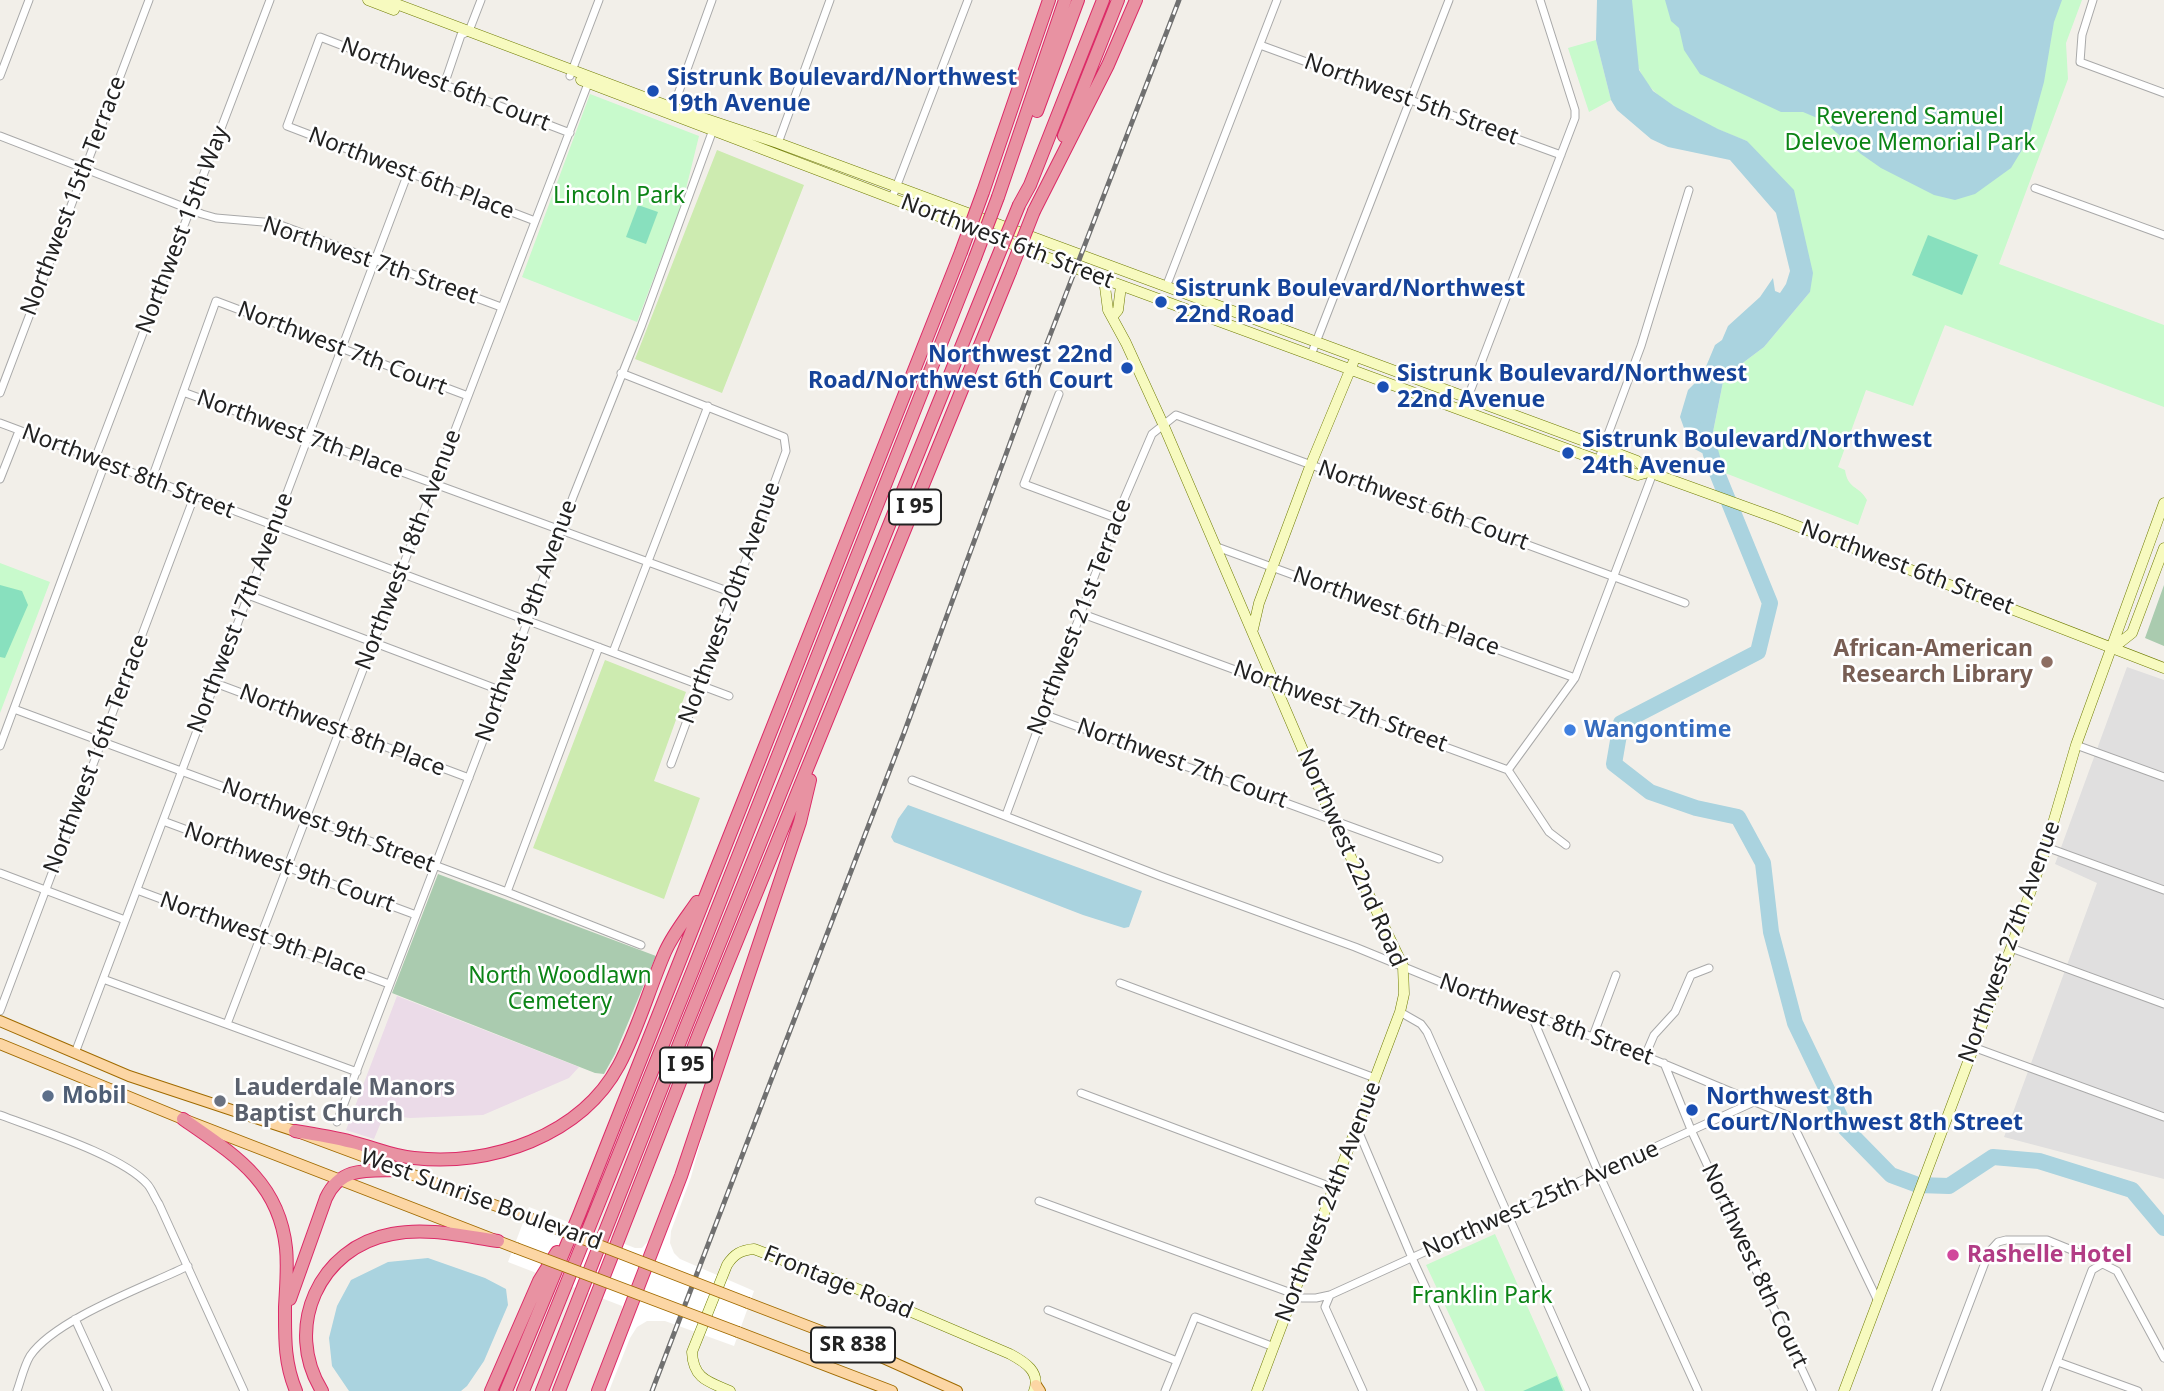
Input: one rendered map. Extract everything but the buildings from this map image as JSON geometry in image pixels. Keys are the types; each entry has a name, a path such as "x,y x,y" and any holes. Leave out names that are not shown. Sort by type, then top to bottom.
{"highway":[{"name":"I 95","path":"506,1391 579,1215 961,252 984,192 1047,0"},
{"path":"523,1391 975,258 1009,168 1065,0"},
{"path":"1009,168 1034,118 1079,0"},
{"path":"542,1391 691,1012 1019,205 1095,0"},
{"path":"1019,205 1030,185 1103,0"},
{"name":"I 95","path":"559,1391 691,1055 820,742 1118,0"},
{"path":"1034,211 1108,65 1136,0"},
{"path":"598,1391 690,1148 800,822 820,742"},
{"path":"295,1131 352,1142 403,1157 436,1160 494,1154 555,1129 584,1108 615,1072 629,1044 666,949 712,879"},
{"path":"183,1119 244,1163 270,1196 283,1228 286,1251 286,1362 296,1391"},
{"path":"285,1316 326,1198 339,1179 364,1171 400,1170"},
{"path":"491,1391 539,1281 579,1215"},
{"path":"322,1391 308,1361 306,1322 319,1284 339,1259 364,1242 404,1232 432,1231 498,1241"}],"main road":[{"name":"West Sunrise Boulevard","path":"0,1021 129,1076 295,1131 648,1263 834,1336 957,1391"},
{"name":"West Sunrise Boulevard","path":"0,1044 183,1119 892,1391"}],"street":[{"path":"0,76 29,0"},
{"name":"Northwest 15th Terrace","path":"0,393 149,0"},
{"name":"Northwest 15th Way","path":"95,459 270,0"},
{"name":"Northwest 6th Street","path":"368,0 715,125 778,143 1603,448 1637,461 1651,473 1779,519 2164,668"},
{"name":"Northwest 6th Street","path":"386,0 465,33"},
{"path":"444,85 481,0"},
{"path":"571,73 599,0"},
{"path":"673,108 712,0"},
{"path":"778,143 830,0"},
{"path":"892,198 968,0"},
{"path":"1166,287 1278,0"},
{"path":"1311,355 1449,0"},
{"path":"1462,410 1575,118 1575,110 1540,0"},
{"path":"2093,0 2082,35 2080,62 2164,93"},
{"name":"Northwest 6th Court","path":"287,126 320,37 570,132"},
{"name":"Northwest 5th Street","path":"1260,45 1561,155"},
{"name":"Northwest 6th Street","path":"590,80 673,108 892,198 1121,286 1598,461 1638,475 1651,473"},
{"name":"Northwest 18th Avenue","path":"228,1024 590,80"},
{"name":"Northwest 19th Avenue","path":"337,1122 621,373 641,327 715,125"},
{"name":"Northwest 6th Place","path":"287,126 536,221"},
{"name":"Northwest 7th Street","path":"0,136 216,218 275,223 501,307"},
{"name":"Northwest 17th Avenue","path":"75,1053 408,173"},
{"path":"2035,188 2164,235"},
{"path":"1598,461 1641,346 1689,190"},
{"name":"Northwest 22nd Road","path":"1104,279 1108,310 1163,424 1332,818 1403,966 1404,994 1400,1012"},
{"path":"1113,316 1118,310 1121,286"},
{"name":"Northwest 7th Court","path":"183,392 216,301 468,396"},
{"path":"1252,629 1259,603 1311,464 1355,356"},
{"path":"613,652 708,406 621,373"},
{"path":"151,481 183,392"},
{"name":"Northwest 7th Place","path":"183,392 733,593"},
{"path":"1059,394 1024,484 1116,518"},
{"name":"Northwest 20th Avenue","path":"671,764 786,451 787,442 784,437 708,406"},
{"name":"Northwest 6th Court","path":"1163,424 1176,415 1685,603"},
{"name":"Northwest 8th Street","path":"0,423 729,696"},
{"name":"Northwest 21st Terrace","path":"1006,815 1116,518 1152,434 1163,424"},
{"path":"0,479 19,430"},
{"path":"0,746 105,463"},
{"path":"1566,845 1549,832 1516,778 1508,770 1575,678 1651,473"},
{"name":"Northwest 16th Terrace","path":"0,1011 194,497"},
{"name":"Northwest 27th Avenue","path":"1843,1391 2011,948 2046,847 2076,745 2164,503"},
{"name":"Northwest 6th Place","path":"1217,547 1575,678"},
{"name":"Northwest 27th Avenue","path":"2113,648 2132,633 2164,548"},
{"path":"248,595 502,691"},
{"path":"1245,613 1259,603"},
{"name":"Northwest 7th Street","path":"1080,613 1508,770"},
{"path":"507,892 599,647"},
{"name":"Northwest 8th Place","path":"215,683 468,778"},
{"name":"Northwest 9th Street","path":"14,709 507,892 641,945"},
{"name":"Northwest 7th Court","path":"1043,714 1439,859"},
{"path":"2076,745 2164,777"},
{"name":"Northwest 8th Street","path":"912,780 1664,1063 1789,1116 1878,1302"},
{"name":"Northwest 9th Court","path":"163,821 416,915"},
{"path":"2046,847 2164,890"},
{"name":"Northwest 9th Place","path":"0,873 124,920"},
{"name":"Northwest 9th Place","path":"137,890 389,984"},
{"path":"2011,948 2164,1004"},
{"path":"1645,1056 1654,1035 1675,1012 1691,975 1709,968"},
{"path":"1593,1036 1616,975"},
{"path":"103,979 356,1072"},
{"path":"1120,983 1375,1078"},
{"path":"1400,1012 1421,1024 1427,1032 1586,1391"},
{"name":"Northwest 24th Avenue","path":"1257,1391 1298,1296 1334,1188 1400,1012"},
{"path":"1531,1014 1599,1174 1698,1391"},
{"path":"1973,1047 2164,1117"},
{"name":"Northwest 8th Court","path":"1664,1063 1692,1132 1812,1391"},
{"path":"1081,1093 1334,1188"},
{"name":"Northwest 25th Avenue","path":"1329,1297 1756,1101"},
{"path":"0,1115 109,1158 134,1172 148,1185 244,1391"},
{"path":"1357,1128 1412,1258 1473,1391"},
{"path":"1039,1201 1298,1296 1325,1309 1363,1391"},
{"path":"1936,1391 1989,1252 1998,1242 2006,1240 2047,1240 2089,1256 2117,1272 2164,1358"},
{"name":"Frontage Road","path":"730,1391 708,1382 696,1373 692,1364 692,1352 727,1265 733,1256 744,1250 754,1249 848,1285 1010,1354 1032,1369 1036,1389"},
{"path":"2046,1391 2092,1270 2102,1264"},
{"path":"17,1391 30,1356 51,1334 75,1319 188,1266"},
{"path":"1298,1296 1329,1297 1325,1309"},
{"path":"1048,1310 1177,1362"},
{"path":"1165,1391 1195,1317 1274,1347"},
{"path":"75,1319 108,1391"},
{"path":"2058,1362 2138,1391"}],"shaded area":[{"path":"2127,667 2164,680 2164,1179 2004,1137 2097,883 2055,864"},
{"path":"397,996 579,1067 569,1078 483,1115 410,1118 384,1115 374,1139 346,1130"}],"green space":[{"name":"Reverend Samuel Delevoe Memorial Park","path":"1632,0 2082,0 2066,43 2068,79 1999,264 2164,325 2164,407 1945,325 1913,406 1866,390 1838,467 1845,470 1851,484 1867,500 1858,525 1720,471 1713,432 1724,377 1764,347 1810,292 1747,141 1686,114 1671,105 1647,83 1636,56"},
{"path":"1596,40 1611,100 1589,112 1568,48"},
{"name":"Lincoln Park","path":"590,94 699,136 683,201 637,322 522,277"},
{"path":"717,150 804,185 722,393 635,359"},
{"path":"638,205 658,212 646,244 626,237"},
{"path":"1928,235 1978,255 1962,295 1912,275"},
{"path":"0,563 50,582 0,713"},
{"path":"0,585 22,591 28,605 5,658 0,657"},
{"path":"2164,585 2164,646 2145,638"},
{"path":"605,660 686,692 654,781 700,798 664,899 533,848"},
{"name":"North Woodlawn Cemetery","path":"438,874 656,956 604,1074 595,1073 392,993"},
{"name":"Franklin Park","path":"1495,1234 1565,1391 1485,1391 1426,1265"},
{"path":"1557,1376 1563,1391 1523,1391"}],"water":[{"path":"1597,0 1632,0 1639,70 1653,91 1674,106 1747,141 1794,190 1813,273 1810,292 1764,347 1724,377 1713,432 1716,447 1702,453 1691,447 1680,417 1688,390 1705,369 1715,345 1722,340 1728,326 1760,297 1773,278 1775,291 1780,293 1790,271 1776,213 1730,160 1668,147 1651,139 1617,110 1611,100 1596,40"},
{"path":"1665,0 2062,0 2054,22 2044,82 2028,140 2011,168 1975,194 1955,200 1934,195 1881,168 1822,120 1803,112 1781,112 1700,74 1684,50 1679,28 1671,21"},
{"path":"908,805 1142,891 1129,927 1124,928 1083,915 894,842 891,837 898,819"},
{"path":"428,1258 485,1278 506,1289 508,1305 484,1361 461,1391 349,1391 332,1366 329,1338 337,1306 351,1280 388,1262"}],"pier":[{"path":"688,1136 701,1140 671,1231 670,1243 680,1259 754,1291 734,1346 665,1321 647,1321 637,1327 630,1338 609,1391 592,1391 622,1315 622,1306 508,1262 529,1207 635,1248 642,1248 651,1238"}],"waterway":[{"path":"1704,430 1715,468 1770,603 1758,652 1621,723 1614,764 1650,792 1696,808 1738,817 1763,863 1771,932 1795,1023 1846,1129 1891,1175 1918,1185 1949,1186 1993,1157 2039,1161 2132,1190 2164,1228"}],"railway":[{"path":"652,1391 904,733 1039,364 1179,0"}],"place":[{"name":"Sistrunk Boulevard/Northwest 19th Avenue","path":"653,91"},
{"name":"Sistrunk Boulevard/Northwest 22nd Road","path":"1161,302"},
{"name":"Northwest 22nd Road/Northwest 6th Court","path":"1127,368"},
{"name":"Sistrunk Boulevard/Northwest 22nd Avenue","path":"1383,387"},
{"name":"Sistrunk Boulevard/Northwest 24th Avenue","path":"1568,453"},
{"name":"African-American Research Library","path":"2047,662"},
{"name":"Wangontime","path":"1570,730"},
{"name":"Mobil","path":"48,1096"},
{"name":"Lauderdale Manors Baptist Church","path":"220,1101"},
{"name":"Northwest 8th Court/Northwest 8th Street","path":"1692,1110"},
{"name":"Rashelle Hotel","path":"1953,1255"}]}
